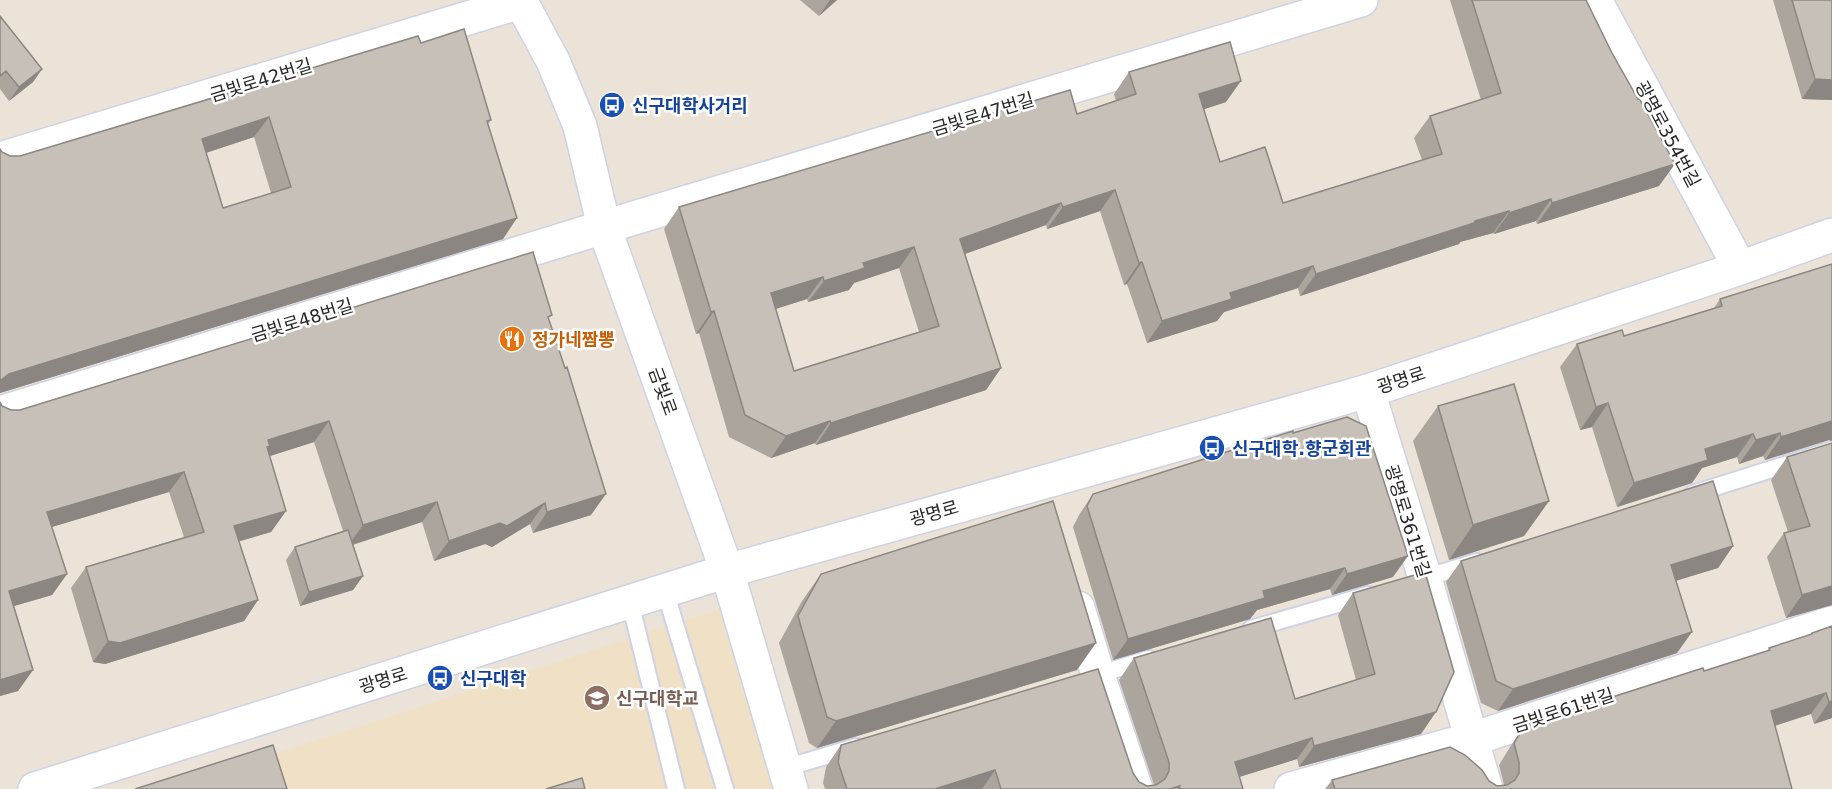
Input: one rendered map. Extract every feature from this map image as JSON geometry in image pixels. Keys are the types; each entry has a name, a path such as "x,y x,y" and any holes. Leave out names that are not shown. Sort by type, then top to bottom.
{"street":[{"name":"금빛로47번길","path":"604,227 1361,0"},
{"name":"광명로354번길","path":"1595,0 1740,268"},
{"name":"금빛로","path":"520,1 553,62 580,126 604,227 727,571 788,778"},
{"name":"금빛로42번길","path":"0,159 520,1"},
{"name":"금빛로48번길","path":"0,413 604,227"},
{"name":"광명로","path":"35,789 727,571 1368,391 1740,268 1832,235"},
{"name":"광명로361번길","path":"1368,391 1414,582 1472,739 1486,789"},
{"path":"1040,483 1050,516"},
{"path":"1071,584 1087,678 1137,789"},
{"name":"금빛로61번길","path":"1292,789 1472,739 1832,623"}],"lane":[{"path":"1674,500 1832,450"},
{"path":"1414,582 1493,557"},
{"path":"665,591 725,789"},
{"path":"1233,635 1380,592"},
{"path":"630,602 676,789"},
{"path":"1087,678 1166,655"},
{"path":"788,778 874,741"}],"shaded area":[{"name":"신구대학교","path":"723,608 776,789 166,789"}],"building":[{"path":"1472,0 1586,0 1612,53 1675,164 1552,203 1551,199 1475,221 1316,274 1313,266 1230,293 1232,299 1162,321 1142,262 1139,263 1115,190 1063,207 1061,203 960,239 1001,368 786,436 745,415 714,311 711,312 679,207 1070,90 1077,114 1136,94 1129,72 1230,42 1241,81 1199,94 1220,162 1265,147 1283,203 1442,154 1430,116 1501,93","holes":["914,247 939,326 794,371 771,293 823,277 824,281 865,268 863,263"]},
{"path":"1792,0 1832,0 1832,80 1815,79"},
{"path":"0,16 42,69 19,87 6,71 0,76"},
{"path":"464,29 491,120 487,121 517,218 9,374 0,381 0,149 10,156 20,156 418,36 421,43","holes":["269,117 291,187 223,208 202,139"]},
{"path":"533,252 552,315 548,317 565,368 567,367 606,494 547,512 545,503 507,526 500,523 449,541 437,502 363,525 329,421 268,440 270,446 267,447 286,511 234,526 258,600 120,643 108,641 86,567 204,532 184,472 47,512 67,574 9,591 33,670 0,680 0,402 2,406 11,410 20,410"},
{"path":"1832,264 1832,421 1781,437 1780,433 1756,440 1753,434 1705,449 1708,460 1634,483 1608,403 1596,407 1577,344 1622,330 1624,336 1722,306 1720,299"},
{"path":"1514,384 1549,501 1473,525 1438,406"},
{"path":"1347,417 1366,426 1408,556 1347,574 1345,568 1263,591 1265,598 1128,639 1087,506 1093,494 1293,431 1293,433"},
{"path":"1832,443 1832,586 1802,595 1784,533 1810,526 1787,457"},
{"path":"1713,481 1733,546 1671,565 1692,632 1513,689 1496,681 1461,561"},
{"path":"1053,501 1096,643 836,721 827,717 798,616 821,574"},
{"path":"348,530 363,576 309,592 295,547"},
{"path":"1425,572 1454,672 1436,712 1314,746 1312,738 1235,762 1243,789 1179,789 1180,786 1170,789 1001,789 995,770 935,789 847,789 838,762 841,745 1098,669 1133,773 1139,782 1147,786 1156,785 1165,779 1169,771 1169,762 1134,658 1271,618 1295,699 1375,674 1353,593"},
{"path":"1832,626 1832,701 1829,702 1826,693 1771,711 1792,789 1335,789 1332,780 1450,747 1465,755 1482,770 1489,781 1497,786 1507,785 1515,780 1519,773 1519,762 1514,743 1525,725 1703,668 1704,671 1770,650 1769,648"},
{"path":"273,745 287,789 135,789"},
{"path":"582,778 585,789 546,789"}],"place":[{"name":"신구대학사거리","path":"612,105"},
{"name":"정가네짬뽕","path":"512,339"},
{"name":"신구대학.향군회관","path":"1212,448"},
{"name":"신구대학","path":"440,678"},
{"name":"신구대학교","path":"597,698"}]}
